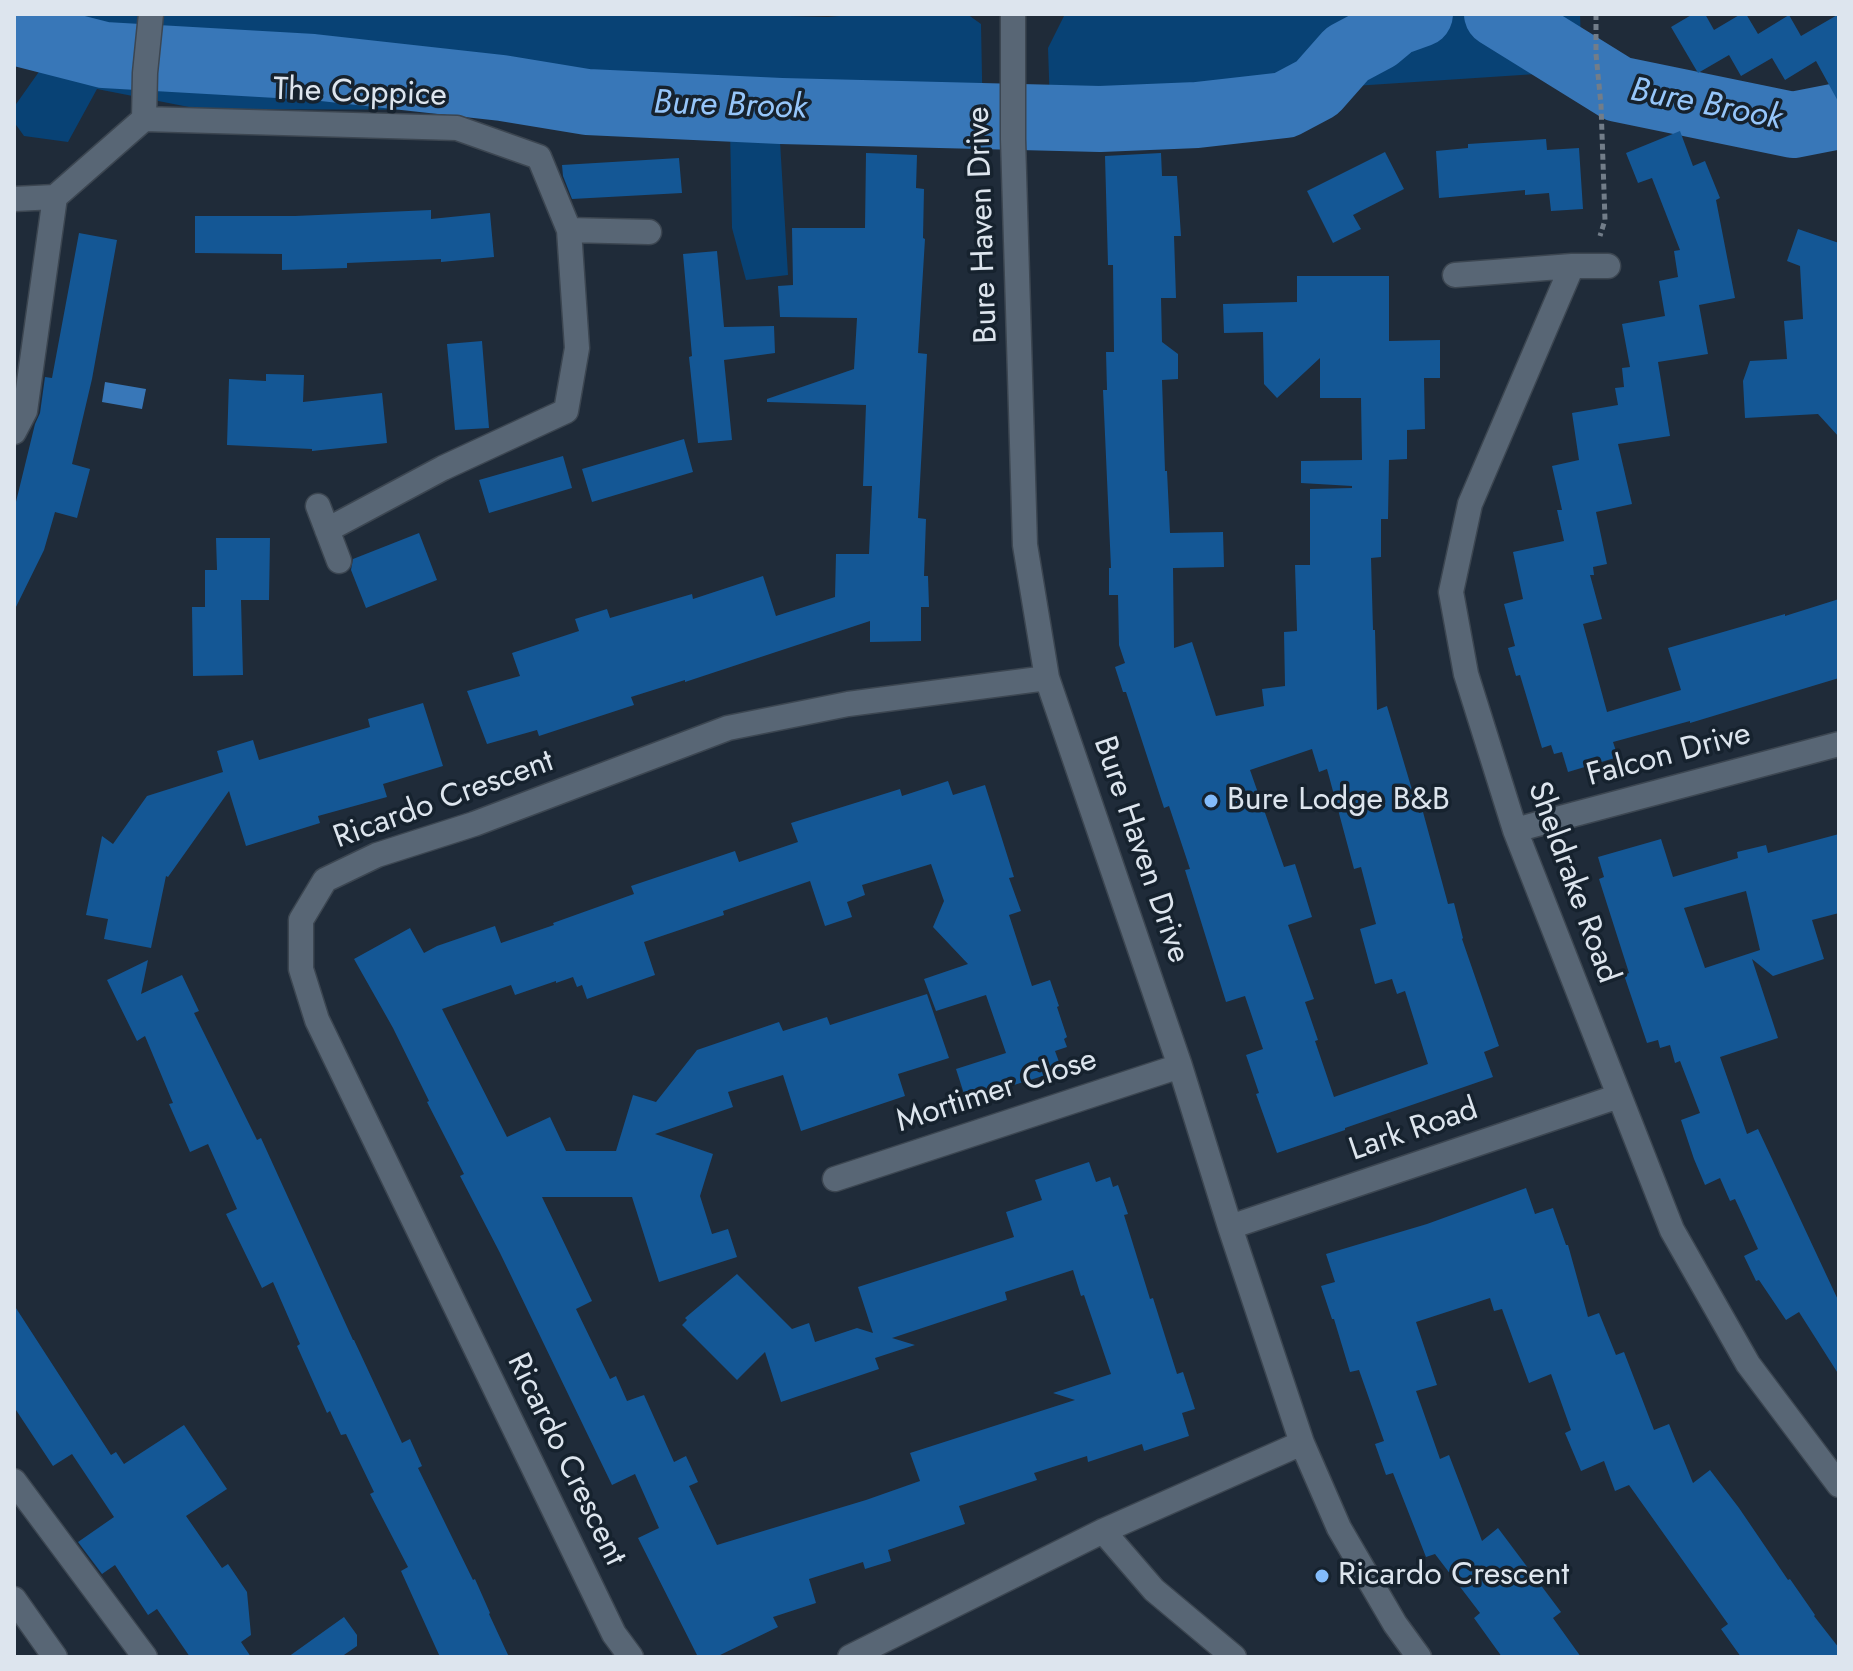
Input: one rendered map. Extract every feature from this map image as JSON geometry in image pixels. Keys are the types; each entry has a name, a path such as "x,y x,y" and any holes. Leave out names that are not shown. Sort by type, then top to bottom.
{"street":[{"name":"Bure Haven Drive","path":"1013,14 1012,101 1025,545 1047,678 1180,1066 1302,1443 1339,1528 1395,1624 1419,1657"},
{"path":"14,199 55,197 144,119 150,22"},
{"name":"The Coppice","path":"144,119 457,128 539,157 569,230 577,348 566,411 443,468 327,530"},
{"path":"14,432 25,411 55,197"},
{"path":"569,230 649,232"},
{"name":"Sheldrake Road","path":"1572,266 1470,504 1451,592 1466,674 1515,830 1672,1230 1748,1364 1839,1485"},
{"path":"1455,275 1608,266"},
{"path":"318,506 339,561"},
{"name":"Ricardo Crescent","path":"631,1657 614,1634 317,1020 301,969 301,920 325,880 377,855 474,824 728,728 848,704 1047,678"},
{"name":"Falcon Drive","path":"1515,830 1839,744"},
{"name":"Mortimer Close","path":"835,1179 1180,1066"},
{"name":"Lark Road","path":"1230,1227 1619,1096"},
{"path":"850,1657 1103,1531 1302,1443"},
{"path":"14,1481 145,1657"},
{"path":"1103,1531 1154,1590 1234,1657"},
{"path":"14,1599 55,1657"}],"path":[{"path":"1572,266 1591,250 1605,220 1596,14"}],"shaded area":[{"path":"14,14 712,14 828,17 967,14 981,24 983,129 779,125 788,275 746,280 732,228 730,129 513,110 199,109 97,89 68,142 24,136 14,122 14,107 43,66 14,61"},
{"path":"1065,14 1580,14 1582,71 1050,106 1048,48"},
{"path":"105,382 146,389 142,409 102,402"}],"building":[{"path":"1693,14 1705,14 1714,30 1746,14 1758,34 1789,15 1801,36 1839,14 1839,103 1816,61 1785,80 1772,58 1741,76 1729,55 1698,73 1671,27"},
{"path":"1680,131 1693,166 1705,161 1720,198 1716,200 1735,298 1699,305 1708,354 1658,362 1670,436 1618,444 1632,504 1596,512 1607,564 1593,567 1594,575 1590,575 1602,619 1583,624 1607,712 1681,690 1668,648 1839,599 1839,678 1690,723 1613,742 1618,757 1568,772 1562,752 1554,754 1551,745 1542,748 1520,675 1516,676 1508,648 1515,646 1504,604 1523,599 1513,552 1564,541 1557,510 1562,510 1552,466 1579,460 1572,413 1618,405 1615,388 1624,387 1622,368 1630,367 1622,324 1665,316 1659,281 1678,277 1674,251 1680,250 1652,178 1638,183 1626,153"},
{"path":"1546,139 1547,150 1579,148 1583,209 1551,211 1549,193 1525,195 1525,190 1439,198 1436,151 1468,148 1468,144"},
{"path":"1385,152 1404,189 1353,215 1361,229 1333,243 1307,191"},
{"path":"866,153 917,155 916,188 924,189 925,239 918,353 927,354 918,518 926,519 924,576 928,576 929,607 921,607 921,641 870,642 870,621 631,697 634,705 539,736 537,730 487,744 467,691 520,676 512,653 579,631 575,619 607,609 610,618 692,594 693,599 763,576 776,616 835,597 836,554 869,554 872,486 863,486 866,405 767,402 767,399 854,369 857,318 780,317 778,286 793,285 792,228 865,228"},
{"path":"1161,153 1162,176 1177,176 1181,236 1174,236 1176,298 1161,298 1162,342 1178,354 1178,379 1162,380 1170,533 1223,532 1224,567 1173,568 1174,648 1192,642 1216,716 1264,706 1262,689 1285,686 1284,632 1297,631 1295,565 1310,565 1310,489 1352,488 1301,483 1301,461 1362,460 1361,398 1320,398 1320,358 1277,398 1264,384 1263,332 1224,333 1223,304 1297,302 1297,276 1389,276 1389,341 1440,340 1440,378 1424,378 1425,429 1407,430 1407,459 1389,460 1388,519 1381,519 1381,557 1371,558 1377,710 1387,706 1419,813 1423,812 1448,904 1454,903 1462,939 1499,1046 1484,1052 1493,1077 1277,1153 1246,1055 1263,1049 1245,996 1226,1002 1185,870 1190,869 1169,806 1164,808 1115,667 1125,663 1119,645 1118,595 1109,595 1111,568 1103,390 1107,390 1106,352 1114,352 1113,265 1108,265 1105,156","holes":["1312,749 1319,772 1327,769 1354,869 1361,867 1376,924 1360,929 1375,984 1392,979 1397,994 1405,991 1428,1064 1334,1097 1305,1002 1314,999 1288,925 1312,917 1295,864 1284,867 1250,770"]},
{"path":"679,158 682,193 572,199 563,176 562,165"},
{"path":"431,210 431,219 490,213 494,257 441,262 441,259 347,263 347,268 282,270 282,254 195,253 195,216 295,216"},
{"path":"1798,229 1839,243 1839,437 1818,414 1745,418 1743,381 1750,361 1787,359 1784,321 1803,319 1800,266 1787,261"},
{"path":"79,233 117,240 92,379 72,464 90,469 77,518 55,512 44,550 14,611 14,510 40,413 45,377 52,378"},
{"path":"717,251 724,327 774,326 775,353 724,360 732,440 698,443 683,254"},
{"path":"482,341 489,428 455,430 447,344"},
{"path":"266,374 304,375 303,402 382,393 387,443 312,451 227,445 229,379 266,381"},
{"path":"684,439 693,472 592,502 582,469"},
{"path":"563,456 572,488 489,513 479,480"},
{"path":"419,533 437,580 366,608 351,570 353,559"},
{"path":"216,538 270,538 269,600 241,600 243,675 193,676 192,607 205,607 205,570 217,570"},
{"path":"423,703 443,766 383,784 387,797 318,816 320,823 246,846 229,791 166,876 151,948 104,939 108,919 86,915 102,836 113,844 147,796 223,772 217,751 253,740 259,760 370,727 368,719"},
{"path":"948,781 953,795 985,785 1014,877 1009,878 1021,911 1009,915 1032,986 1050,980 1059,1006 1067,1037 1064,1039 1067,1047 1055,1051 1062,1070 966,1100 956,1069 1006,1053 986,995 936,1011 924,979 968,964 933,927 944,901 931,864 862,885 865,895 847,902 852,917 825,926 810,881 644,942 655,975 587,999 582,985 577,987 573,977 515,995 511,985 442,1009 507,1137 550,1117 566,1151 616,1151 633,1095 656,1102 697,1050 779,1022 783,1031 827,1017 830,1025 927,994 949,1058 898,1074 905,1096 801,1131 783,1075 728,1092 733,1107 655,1134 713,1154 700,1196 712,1234 728,1229 737,1257 659,1282 632,1197 542,1197 592,1301 576,1309 610,1379 616,1376 627,1401 644,1395 674,1462 686,1456 698,1482 689,1486 717,1545 920,1481 910,1453 1075,1400 1053,1393 1111,1374 1073,1270 1005,1292 1007,1300 892,1338 915,1345 875,1358 879,1369 781,1402 765,1352 737,1380 682,1325 687,1320 685,1318 737,1274 792,1329 809,1323 815,1342 857,1328 873,1333 858,1287 1014,1237 1006,1212 1042,1200 1035,1180 1089,1162 1096,1182 1110,1177 1113,1187 1118,1185 1150,1299 1153,1298 1177,1374 1183,1372 1195,1409 1182,1413 1189,1436 1144,1451 1142,1444 1088,1462 1087,1456 1034,1473 1037,1480 959,1506 965,1524 888,1550 891,1561 865,1569 863,1562 809,1579 816,1603 773,1617 778,1627 716,1657 698,1657 638,1538 659,1528 635,1474 612,1485 460,1176 464,1174 429,1101 354,959 410,928 424,953 495,926 501,943 634,894 631,886 735,851 739,862 798,842 791,823 900,789 902,796"},
{"path":"1839,834 1839,913 1812,920 1824,959 1773,976 1752,959 1778,1038 1720,1057 1747,1134 1758,1129 1839,1302 1839,1375 1799,1312 1786,1320 1759,1280 1756,1281 1744,1256 1758,1249 1735,1199 1730,1201 1720,1178 1705,1185 1681,1120 1700,1113 1680,1061 1675,1063 1670,1045 1660,1048 1658,1040 1647,1043 1624,975 1629,973 1599,879 1604,877 1598,857 1661,839 1673,877 1738,858 1737,852 1766,845 1768,853","holes":["1746,891 1760,950 1705,968 1684,908"]},
{"path":"148,960 141,994 182,975 199,1011 194,1013 257,1140 261,1138 402,1443 410,1439 422,1466 418,1468 475,1579 509,1657 440,1657 401,1571 408,1567 370,1494 374,1492 346,1434 341,1435 330,1411 327,1413 273,1282 262,1288 226,1214 237,1209 208,1144 190,1152 145,1036 137,1041 107,980"},
{"path":"1526,1188 1535,1214 1553,1208 1568,1245 1588,1317 1599,1313 1616,1355 1624,1352 1654,1430 1669,1424 1693,1483 1710,1470 1839,1648 1839,1657 1741,1657 1721,1629 1728,1624 1629,1485 1615,1491 1604,1461 1581,1471 1565,1433 1571,1430 1551,1374 1529,1383 1502,1309 1494,1311 1490,1298 1416,1322 1437,1385 1416,1391 1440,1459 1449,1455 1482,1541 1498,1528 1561,1612 1553,1618 1581,1657 1502,1657 1474,1618 1480,1613 1435,1554 1426,1557 1393,1473 1386,1475 1375,1444 1384,1441 1359,1370 1350,1372 1321,1286 1335,1282 1326,1254 1427,1224"},
{"path":"14,1305 111,1455 116,1452 124,1464 184,1425 227,1489 186,1516 222,1568 228,1564 247,1592 251,1635 241,1642 251,1657 190,1657 157,1609 148,1615 115,1565 102,1574 78,1542 114,1517 72,1454 53,1466 14,1407"},
{"path":"344,1617 357,1635 357,1646 341,1657 288,1657"}],"waterway":[{"name":"Bure Brook","path":"14,32 104,55 313,67 502,88 587,102 781,111 1100,119 1197,115 1285,105 1317,88 1347,54 1377,38 1395,23 1420,14"},
{"name":"Bure Brook","path":"1497,14 1618,89 1793,125 1839,116"}],"place":[{"name":"Bure Lodge B&B","path":"1211,801"},
{"name":"Ricardo Crescent","path":"1322,1576"}]}
